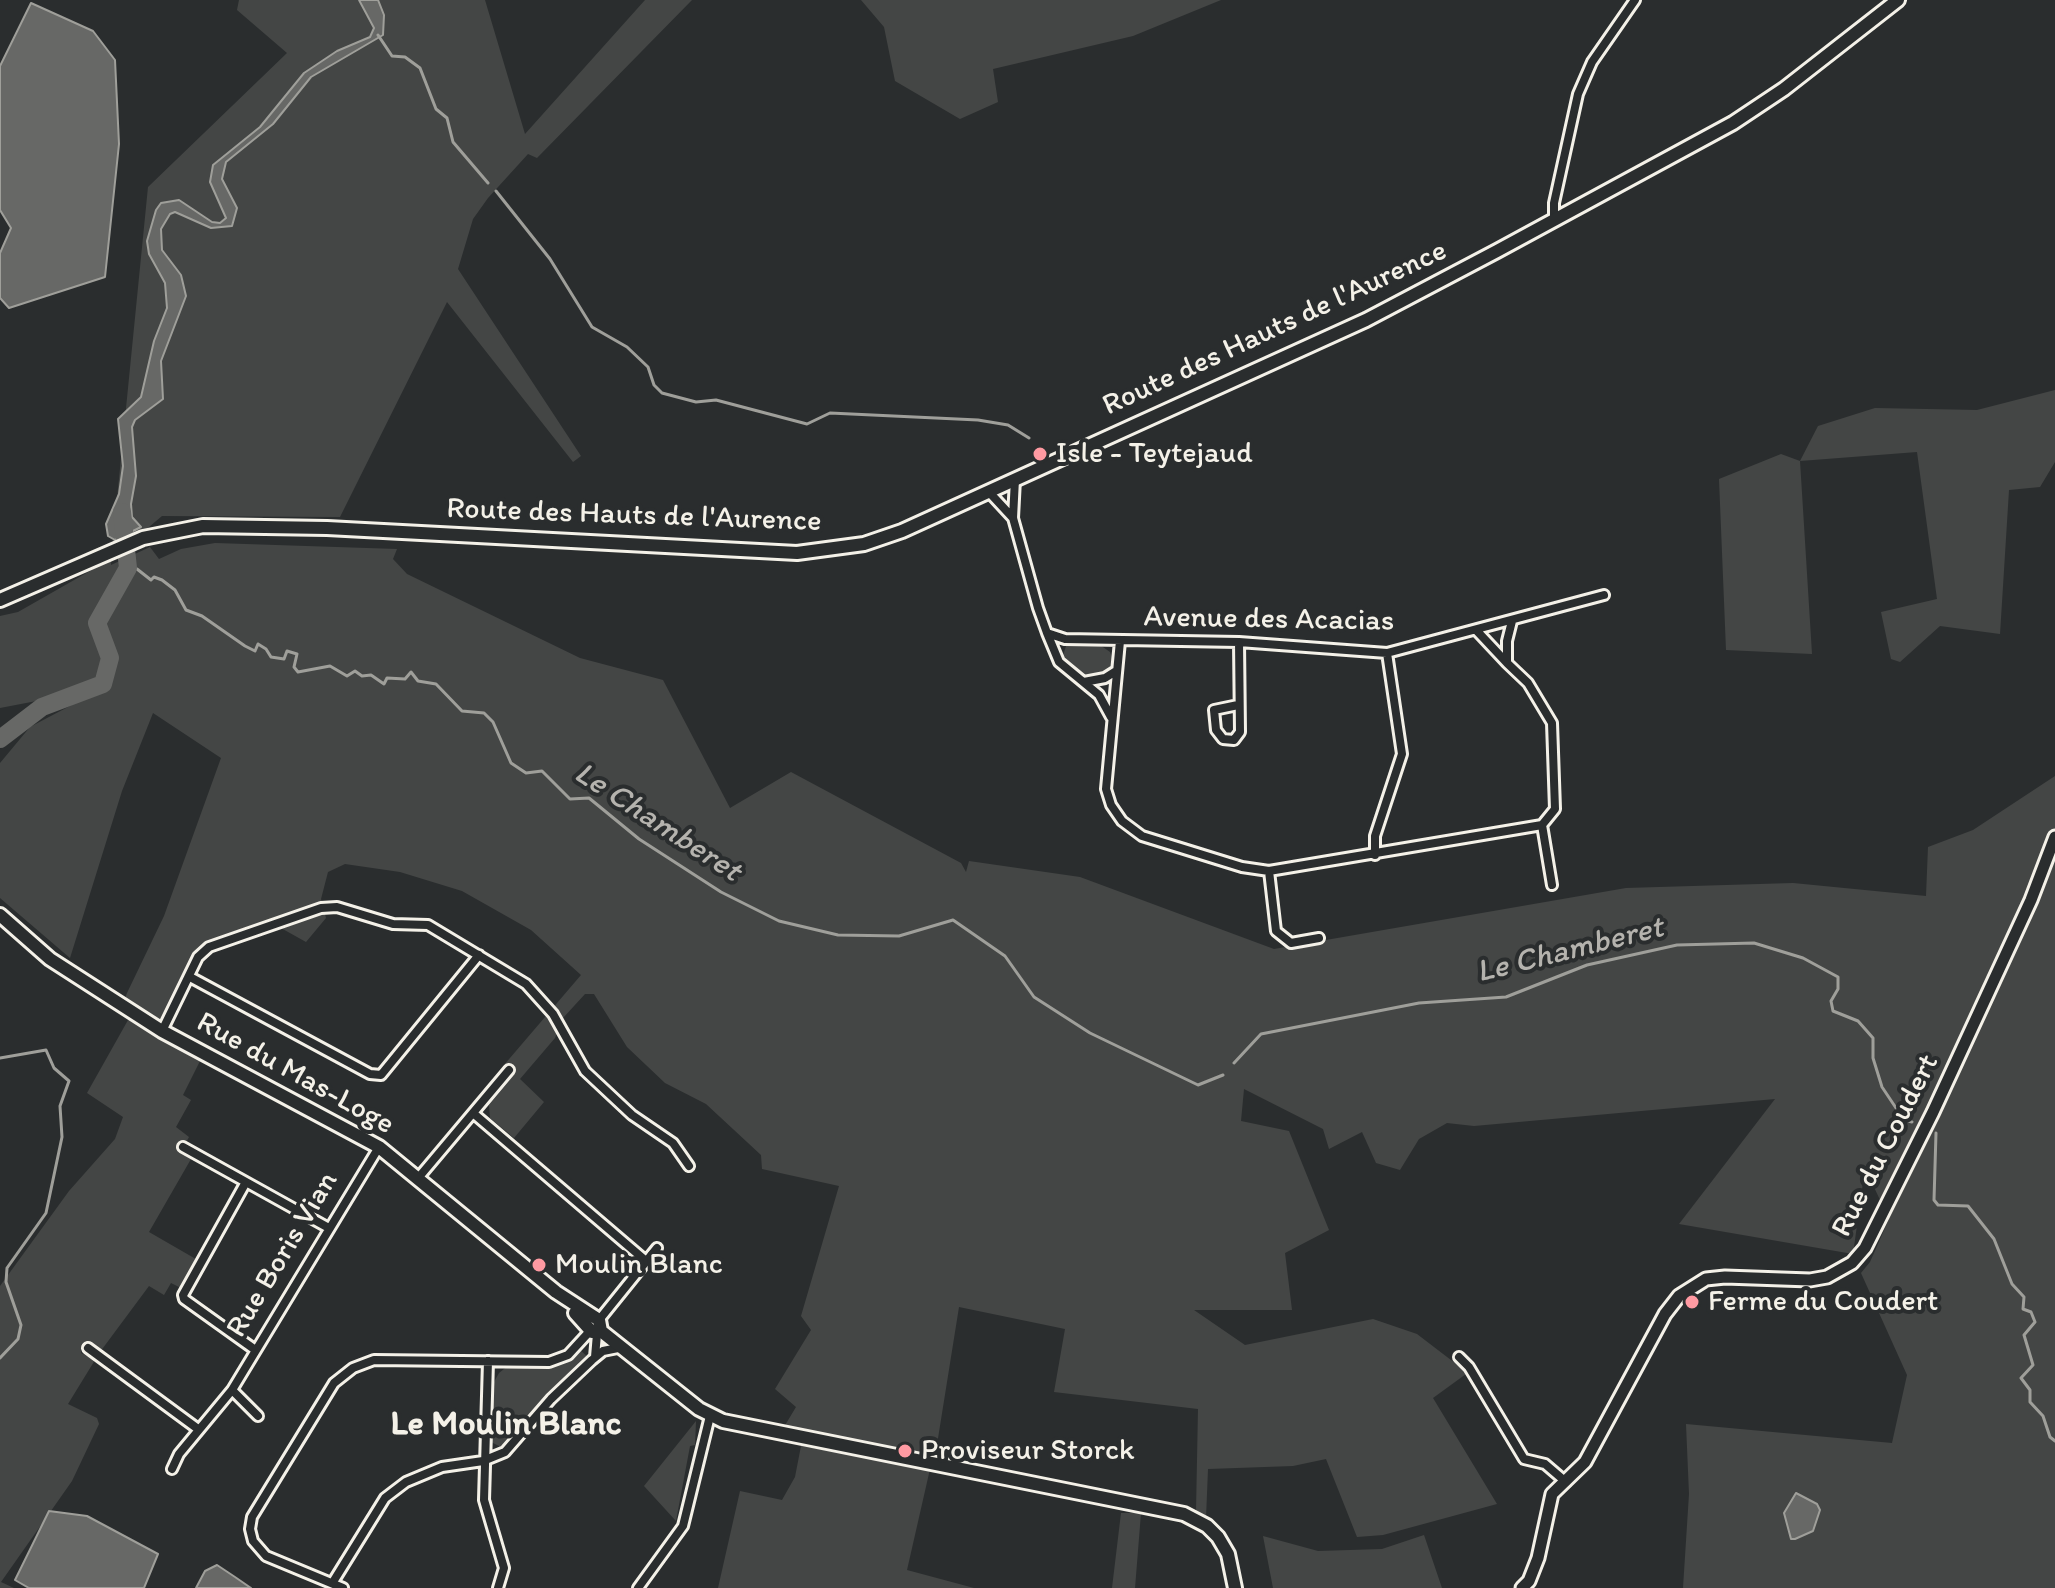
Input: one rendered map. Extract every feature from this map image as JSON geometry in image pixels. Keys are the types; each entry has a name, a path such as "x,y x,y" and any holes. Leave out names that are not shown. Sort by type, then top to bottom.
{"main road":[{"name":"Route des Hauts de l'Aurence","path":"0,600 143,538 227,524 823,552 864,544 902,531 1366,320 1733,123 1784,89 1898,0"},
{"name":"Rue du Mas-Loge","path":"0,915 50,959 162,1031 379,1147 419,1177 595,1327 710,1416 1184,1514 1207,1526 1218,1537 1228,1554 1235,1588"}],"street":[{"path":"1554,221 1554,203 1578,94 1592,62 1635,0"},
{"path":"1015,478 1013,518 1047,633 1059,662 1099,695 1111,718"},
{"path":"988,491 1013,518"},
{"name":"Avenue des Acacias","path":"1047,633 1065,639 1239,642 1387,653 1604,595"},
{"path":"1507,663 1507,641 1512,621"},
{"path":"1120,641 1106,789 1111,805 1122,821 1142,836 1242,867 1269,871 1542,825 1555,809 1552,723 1528,683 1477,631"},
{"path":"1238,705 1214,710 1216,730 1223,739 1234,740 1240,732 1239,642"},
{"path":"1375,855 1375,836 1402,754 1387,653"},
{"path":"1084,682 1105,678 1116,671"},
{"path":"1542,825 1552,885"},
{"name":"Rue du Coudert","path":"1522,1588 1529,1581 1538,1558 1552,1494 1585,1462 1665,1314 1693,1285 1725,1277 1810,1280 1827,1277 1852,1263 1865,1248 1940,1098 2031,900 2055,837"},
{"path":"1269,871 1276,931 1291,943 1319,938"},
{"path":"162,1031 198,957 209,947 297,914 337,907 393,924 428,925 526,984 553,1014 585,1071 632,1115 673,1143 689,1166"},
{"path":"190,977 370,1074 381,1075 479,955"},
{"path":"419,1177 509,1070"},
{"path":"473,1113 646,1261"},
{"path":"183,1147 327,1227"},
{"name":"Rue Boris Vian","path":"172,1469 179,1454 232,1390 327,1227 379,1147"},
{"path":"246,1182 183,1295 184,1299 254,1349"},
{"path":"343,1588 266,1556 253,1541 250,1529 252,1517 334,1383 353,1368 374,1360 559,1359 595,1327 657,1248"},
{"path":"595,1327 595,1357"},
{"path":"333,1582 385,1498 406,1482 442,1467 483,1461 505,1452 551,1399 595,1357 603,1351 623,1347"},
{"path":"88,1348 198,1429"},
{"path":"1459,1357 1524,1459 1537,1462 1566,1482"},
{"path":"488,1361 484,1500 504,1568 498,1588"},
{"path":"232,1390 258,1416"},
{"path":"638,1588 683,1526 710,1416"}],"shaded area":[{"path":"239,0 485,0 525,134 645,0 692,0 537,158 528,154 488,198 473,219 458,269 581,456 573,462 447,302 340,517 162,516 111,559 148,187 287,53 237,10"},
{"path":"359,0 378,0 384,15 383,35 311,77 273,124 226,162 222,179 237,208 232,226 211,228 175,212 170,214 161,229 162,250 181,275 186,296 161,361 163,399 135,420 132,427 136,476 132,517 141,527 115,540 108,536 106,524 119,494 123,466 118,419 141,397 154,341 167,308 165,283 149,254 147,241 156,210 161,203 179,200 212,222 220,223 226,218 210,182 213,165 260,127 304,73 337,51 370,37 374,28"},
{"path":"861,0 1221,0 1133,36 993,69 998,102 960,119 895,81 884,27"},
{"path":"31,3 93,31 115,60 119,144 105,277 9,308 0,298 0,253 11,228 0,210 0,66"},
{"path":"2055,390 2055,462 2040,487 2009,490 2000,634 1940,626 1900,662 1891,659 1881,612 1937,599 1917,452 1800,461 1818,426 1875,408 1977,410"},
{"path":"1781,454 1800,461 1812,654 1726,650 1719,479"},
{"path":"215,543 397,549 393,559 407,574 580,658 663,680 730,808 791,772 961,863 966,872 969,861 1080,877 1274,949 1626,888 1793,883 1926,896 1928,847 1973,830 2055,776 2055,1588 1683,1588 1689,1494 1686,1424 1892,1443 1907,1375 1861,1273 1870,1262 1889,1219 1865,1168 1853,1254 1679,1224 1775,1099 1474,1126 1447,1123 1419,1139 1400,1170 1376,1163 1362,1132 1329,1149 1323,1129 1244,1089 1241,1121 1289,1131 1329,1230 1285,1253 1292,1310 1194,1310 1245,1345 1373,1319 1417,1334 1466,1374 1433,1398 1497,1504 1383,1535 1357,1537 1326,1459 1293,1466 1208,1469 1206,1518 1196,1512 1198,1409 1054,1392 1065,1329 959,1307 935,1457 784,1427 796,1407 775,1389 811,1330 801,1316 839,1186 762,1169 761,1155 706,1104 665,1083 627,1047 594,994 585,994 563,1018 555,1038 520,1079 544,1102 514,1138 490,1118 489,1105 514,1075 504,1065 581,975 531,930 462,891 400,872 345,864 328,872 321,899 326,918 306,942 272,923 209,947 198,957 163,1031 204,1053 183,1095 191,1100 176,1127 189,1137 180,1153 191,1159 149,1232 201,1262 185,1290 171,1283 164,1295 149,1286 100,1352 91,1342 82,1343 81,1353 95,1360 68,1404 97,1418 99,1424 72,1481 1,1582 14,1588 0,1588 0,1286 69,1191 115,1139 123,1117 87,1093 132,1013 122,1007 164,916 221,758 153,713 122,791 70,958 0,898 0,763 30,727 104,688 0,708 0,616 18,612 111,559 111,565 150,547 159,559 181,549"},
{"path":"1100,645 1110,652 1113,660 1111,670 1106,674 1085,678 1062,659 1066,646"},
{"path":"579,1349 589,1358 523,1420 525,1423 508,1443 503,1448 489,1441 494,1382 499,1373 509,1365 543,1369 544,1366 563,1363"},
{"path":"696,1421 695,1445 690,1446 676,1521 644,1486"},
{"path":"801,1446 930,1469 907,1570 974,1588 718,1588 740,1491 782,1500 795,1477"},
{"path":"1796,1493 1817,1504 1820,1510 1813,1531 1791,1539 1784,1513"},
{"path":"49,1511 87,1516 158,1554 144,1588 29,1588 15,1580"},
{"path":"1121,1513 1141,1513 1135,1588 1112,1588"},
{"path":"1424,1535 1442,1588 1273,1588 1263,1536 1318,1551 1382,1549"},
{"path":"217,1565 251,1588 196,1588 205,1571"}],"waterway":[{"path":"378,35 392,56 405,57 420,68 436,109 447,118 453,142 488,183"},
{"path":"496,191 550,259 592,327 627,347 648,367 654,385 662,393 696,402 716,400 807,424 830,413 978,420 1008,425 1029,438"},
{"path":"0,739 42,707 103,684 110,658 97,623 128,568 122,512"},
{"name":"Le Chamberet","path":"128,568 137,569 151,580 154,577 162,580 175,590 186,610 202,616 245,646 255,651 258,644 271,657 284,659 287,651 297,654 294,667 298,672 330,666 347,676 355,671 362,676 371,675 384,684 387,678 405,679 411,672 418,681 436,684 462,711 484,713 493,722 511,763 526,773 542,771 570,799 589,798 639,839 721,892 779,921 838,935 899,936 953,920 1005,956 1034,997 1090,1033 1198,1085 1223,1075"},
{"name":"Le Chamberet","path":"1234,1063 1261,1034 1419,1003 1506,997 1587,965 1677,945 1754,943 1803,958 1838,977 1838,989 1831,1001 1833,1011 1858,1021 1873,1038 1873,1058 1882,1087 1904,1120 1912,1122"},
{"path":"0,1058 46,1050 54,1068 69,1081 60,1106 62,1137 46,1213 7,1268 6,1282 21,1325 18,1339 0,1358"},
{"name":"Le Chamberet","path":"1936,1133 1934,1200 1938,1205 1968,1206 1994,1239 2012,1284 2024,1297 2023,1309 2031,1312 2035,1322 2024,1335 2033,1365 2021,1378 2030,1390 2030,1402 2043,1416 2050,1437 2055,1441"}],"place":[{"name":"Isle - Teytejaud","path":"1040,454"},
{"name":"Moulin Blanc","path":"539,1265"},
{"name":"Ferme du Coudert","path":"1692,1302"},
{"name":"Proviseur Storck","path":"905,1451"}],"district":[{"name":"Le Moulin Blanc","path":"506,1425"}]}
